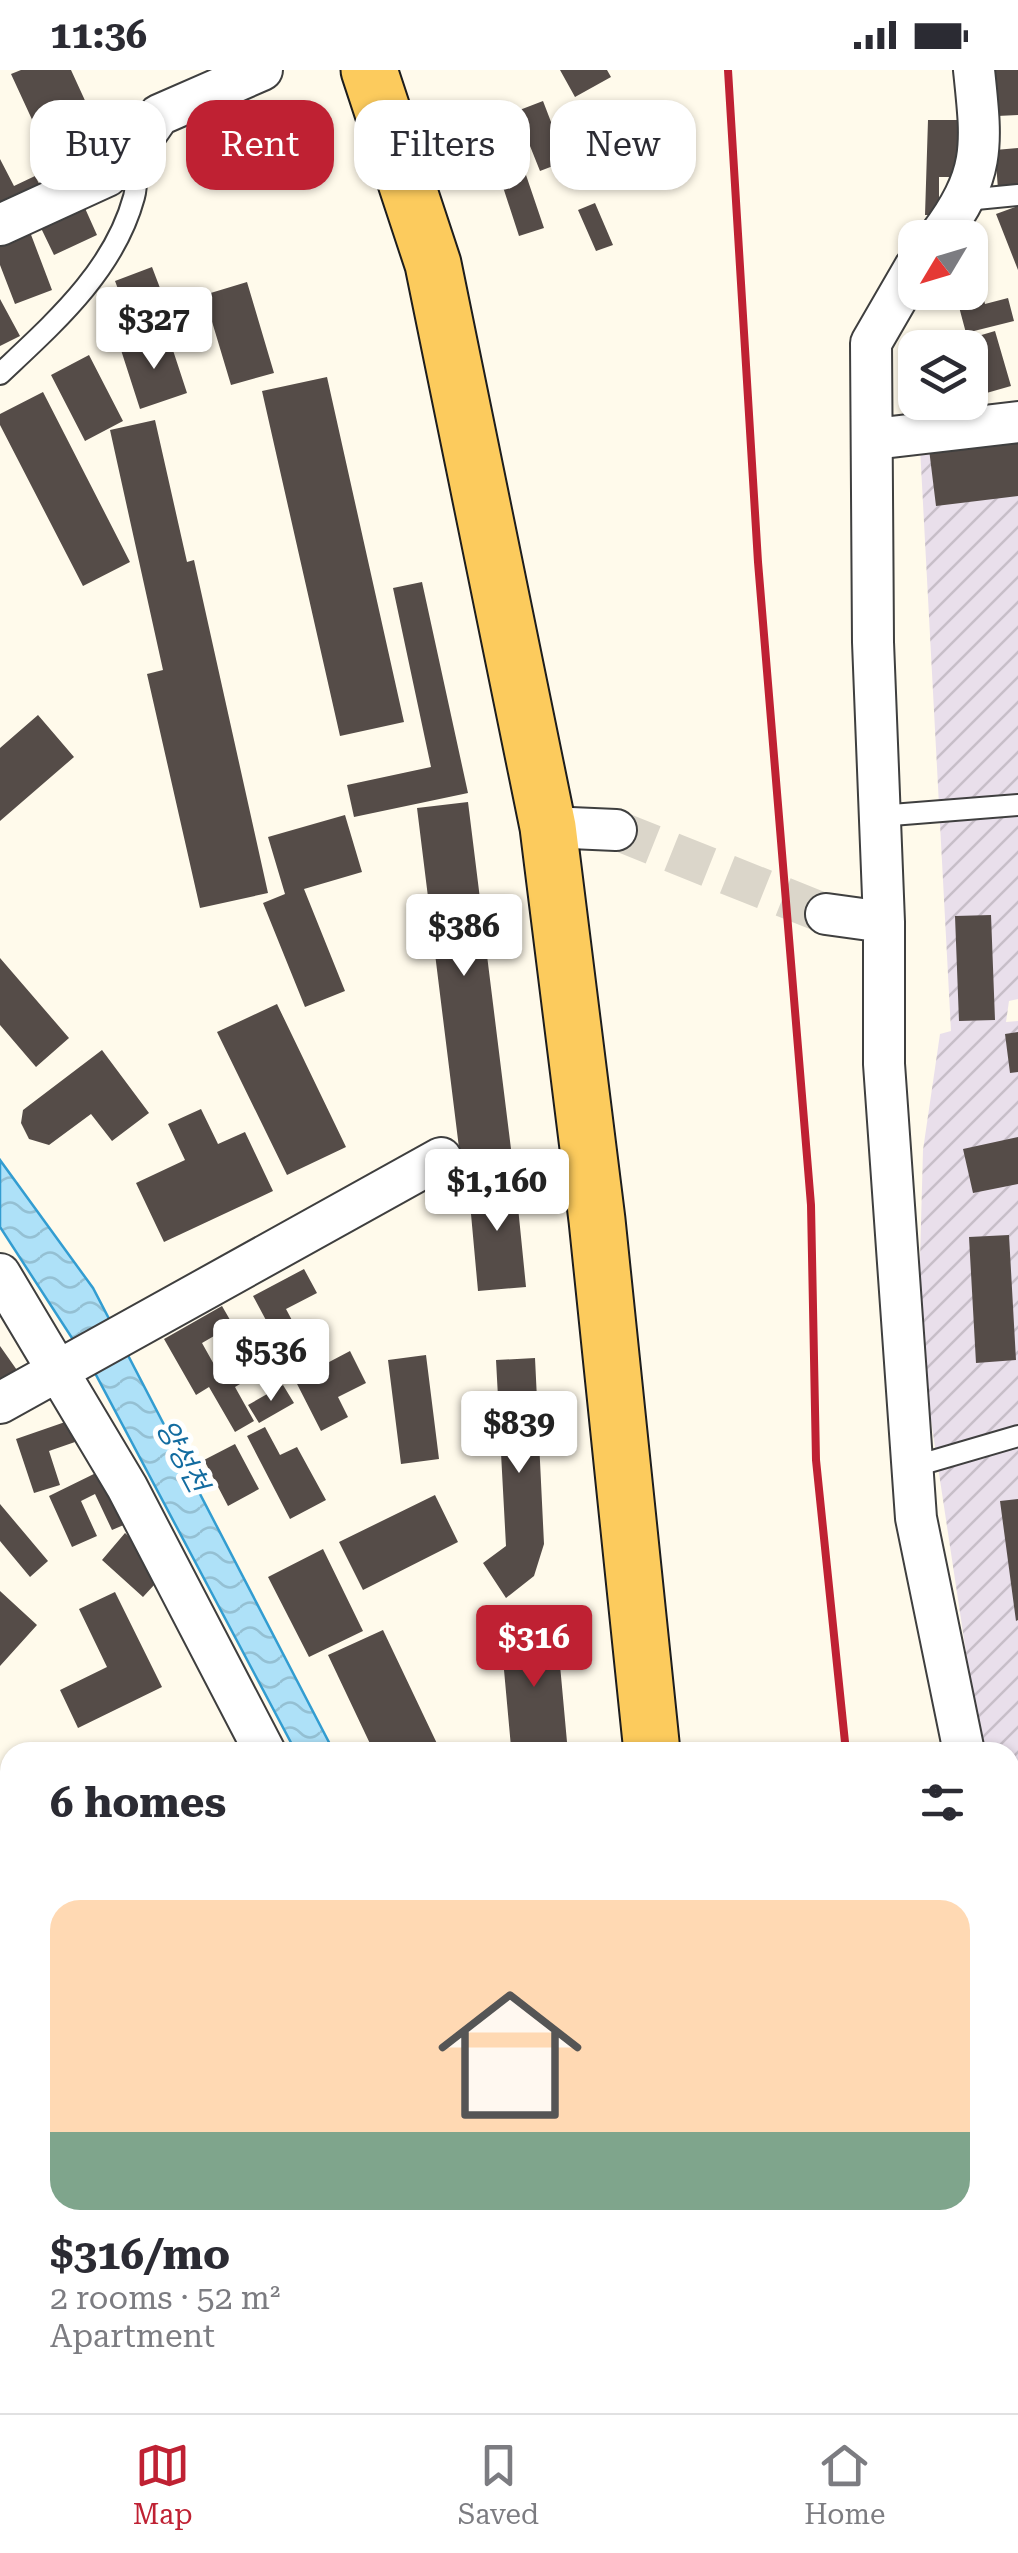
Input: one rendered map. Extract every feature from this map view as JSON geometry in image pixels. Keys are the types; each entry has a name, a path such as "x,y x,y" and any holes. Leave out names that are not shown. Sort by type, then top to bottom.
{"main road":[{"path":"370,70 433,264 548,828 597,1220 651,1742"}],"street":[{"path":"166,112 262,70"},
{"path":"951,220 966,200 982,144 974,70"},
{"path":"0,225 76,190"},
{"path":"898,296 871,343 873,642 884,922 884,1064 916,1518 962,1742"},
{"path":"874,440 1018,422"},
{"path":"548,828 616,830"},
{"path":"826,914 884,922"},
{"path":"0,1403 441,1158"},
{"path":"0,1274 66,1368 260,1742"}],"lane":[{"path":"0,374 68,310 109,254 135,190"},
{"path":"966,200 1018,195"},
{"path":"878,816 1018,805"},
{"path":"912,1467 1018,1436"}],"shaded area":[{"path":"1018,433 1018,999 1009,1001 1006,1022 1018,1021 1018,1742 979,1742 918,1334 923,1150 940,1034 951,1031 920,447"}],"water":[{"path":"0,1160 93,1288 329,1742 291,1742 96,1375 0,1227"}],"building":[{"path":"21,70 71,70 85,100 30,100 30,115 11,74"},
{"path":"560,70 607,70 611,77 575,97"},
{"path":"995,70 1018,70 1018,115 997,116"},
{"path":"543,101 550,119 550,167 540,171 530,146 530,106"},
{"path":"928,120 958,120 958,177 939,177 939,215 925,215"},
{"path":"1018,148 1018,187 998,189 995,150"},
{"path":"0,159 14,186 30,178 30,190 44,193 0,216"},
{"path":"530,187 544,228 519,236 504,190 530,190"},
{"path":"595,203 613,245 596,251 578,210"},
{"path":"84,206 97,235 54,255 40,226"},
{"path":"1018,206 1018,270 996,214"},
{"path":"30,232 52,290 15,304 0,265 0,243"},
{"path":"152,267 168,309 182,304 189,323 138,342 115,281"},
{"path":"247,282 274,373 231,385 204,295"},
{"path":"1008,298 1014,321 965,330 960,310 988,310 988,303"},
{"path":"0,299 20,336 0,346"},
{"path":"995,331 1011,386 988,393 988,333"},
{"path":"168,335 187,393 140,409 121,350"},
{"path":"89,355 123,421 85,441 51,375"},
{"path":"327,377 404,722 340,736 262,391"},
{"path":"43,392 130,562 83,586 0,425 0,414"},
{"path":"155,420 187,562 194,560 268,893 200,908 147,674 163,670 110,430"},
{"path":"1018,439 1018,496 936,506 929,449"},
{"path":"422,582 468,793 354,817 347,785 431,767 393,588"},
{"path":"38,715 74,757 0,821 0,748"},
{"path":"468,802 511,1149 460,1156 417,808"},
{"path":"345,815 362,872 304,889 345,991 305,1007 263,903 285,894 268,837"},
{"path":"991,915 995,1020 959,1021 955,916"},
{"path":"0,958 69,1038 36,1067 0,1025"},
{"path":"277,1004 346,1147 287,1175 217,1032"},
{"path":"1018,1032 1018,1072 1010,1073 1005,1034"},
{"path":"102,1050 149,1113 112,1141 91,1114 49,1145 29,1139 21,1123 23,1110"},
{"path":"201,1109 218,1144 245,1132 273,1191 164,1242 136,1183 185,1160 168,1124"},
{"path":"1018,1137 1018,1184 973,1193 963,1149"},
{"path":"515,1177 526,1287 478,1291 468,1181"},
{"path":"1009,1235 1016,1360 976,1363 969,1237"},
{"path":"304,1269 317,1293 286,1309 303,1341 283,1352 253,1296"},
{"path":"222,1306 233,1325 202,1343 216,1368 245,1352 257,1374 235,1387 254,1421 235,1432 209,1387 196,1395 164,1339"},
{"path":"0,1346 19,1373 0,1387"},
{"path":"350,1351 366,1383 338,1397 348,1417 321,1431 295,1380"},
{"path":"426,1355 439,1459 401,1464 388,1360"},
{"path":"535,1358 544,1544 534,1576 506,1598 483,1563 506,1546 496,1360"},
{"path":"283,1385 294,1403 259,1423 248,1405"},
{"path":"68,1421 75,1442 49,1451 60,1485 34,1493 16,1439"},
{"path":"265,1427 280,1455 297,1447 326,1500 290,1519 247,1436"},
{"path":"235,1444 259,1489 228,1506 204,1460"},
{"path":"102,1470 126,1524 112,1530 95,1494 81,1501 97,1536 72,1547 49,1496"},
{"path":"435,1495 458,1542 363,1590 339,1542"},
{"path":"1018,1499 1018,1620 1016,1621 1000,1501"},
{"path":"0,1504 48,1561 30,1577 0,1541"},
{"path":"125,1533 167,1571 143,1597 102,1560"},
{"path":"323,1549 363,1631 309,1657 268,1577"},
{"path":"0,1591 37,1625 0,1666"},
{"path":"115,1592 162,1687 78,1728 60,1690 107,1667 79,1609"},
{"path":"383,1630 436,1742 369,1742 328,1655"},
{"path":"557,1632 567,1742 511,1742 501,1637"}],"tunnel":[{"path":"616,830 826,914"}],"railway":[{"path":"728,70 758,562 811,1205 816,1460 845,1742"}],"water label":[{"name":"양성천","path":"182,1456"}]}
